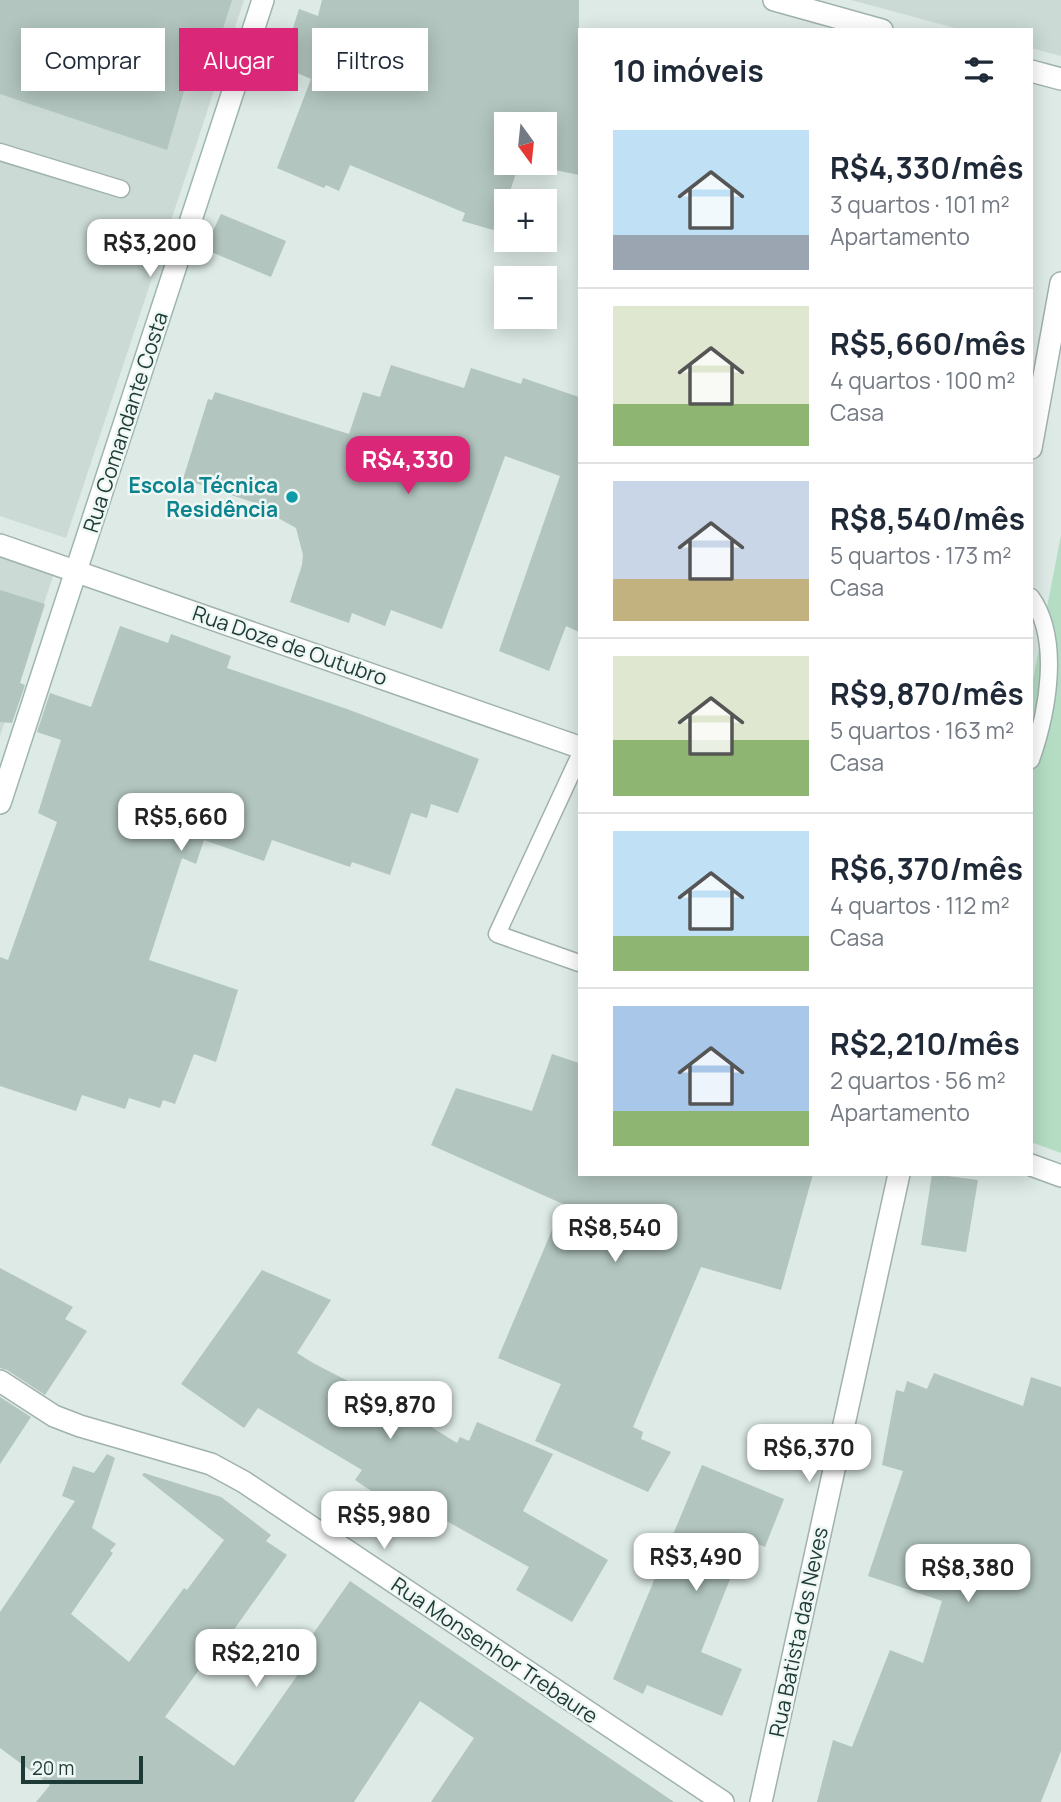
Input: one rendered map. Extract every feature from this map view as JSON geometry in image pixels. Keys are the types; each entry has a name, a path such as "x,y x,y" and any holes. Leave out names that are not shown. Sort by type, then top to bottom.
{"street":[{"name":"Rua Comandante Costa","path":"0,803 263,0"},
{"path":"774,0 876,28"},
{"path":"1033,72 1061,79"},
{"path":"1033,437 1061,283"},
{"name":"Rua Doze de Outubro","path":"0,545 578,747"},
{"path":"1033,1166 1061,1176"},
{"name":"Rua Batista das Neves","path":"761,1802 899,1176"},
{"name":"Rua Monsenhor Trebaure","path":"0,1381 54,1416 211,1464 244,1482 723,1802"}],"lane":[{"path":"0,152 121,189"},
{"path":"1033,599 1040,606 1052,637 1054,671 1045,716 1033,754"},
{"path":"578,759 497,934 578,962"}],"shaded area":[{"path":"0,0 244,0 235,28 179,28 179,91 214,91 66,538 0,516"},
{"path":"851,0 1061,0 1061,56 1033,49 1033,28 955,28"},
{"path":"0,555 54,573 0,736"}],"green space":[{"path":"1061,535 1061,1153 1033,1143 1033,680"}],"building":[{"path":"0,0 232,0 223,28 179,28 179,91 184,91 167,150 0,94"},
{"path":"322,0 579,0 578,175 557,170 557,112 494,112 494,175 515,175 511,189 494,189 494,230 462,221 465,213 350,165 339,191 326,185 324,188 277,168 311,79 298,73 298,28 293,28 299,9 318,16"},
{"path":"221,214 286,241 271,277 204,249"},
{"path":"391,365 464,388 471,368 521,384 523,378 578,397 578,632 566,626 549,671 499,651 560,476 505,456 442,629 391,610 385,626 352,613 349,623 290,602 303,555 296,528 256,511 258,504 183,479 208,399 212,400 215,392 349,434 363,392 380,397"},
{"path":"0,590 45,604 20,683 25,685 12,723 0,722"},
{"path":"120,626 168,643 171,634 231,656 227,668 347,709 479,759 458,813 431,804 427,818 411,813 390,875 352,862 350,867 272,840 264,861 204,840 196,864 182,858 149,960 238,990 216,1062 194,1054 175,1104 163,1100 160,1108 129,1098 125,1109 82,1095 76,1111 0,1086 0,957 8,960 57,822 38,813 61,740 37,732 50,693 91,707"},
{"path":"552,1054 578,1063 578,1176 812,1176 781,1290 701,1267 633,1427 643,1432 641,1439 671,1452 648,1492 535,1441 561,1384 498,1358 563,1204 431,1145 456,1088 532,1111"},
{"path":"932,1176 978,1180 966,1252 921,1245"},
{"path":"0,1268 73,1307 65,1319 87,1331 45,1395 0,1368"},
{"path":"262,1270 331,1300 297,1353 402,1409 457,1443 460,1437 469,1441 477,1422 553,1454 523,1511 608,1560 572,1622 516,1590 529,1567 443,1519 438,1528 408,1510 405,1514 355,1480 362,1470 258,1408 244,1428 181,1384"},
{"path":"934,1373 1023,1406 1031,1377 1061,1387 1061,1751 1041,1802 817,1802 833,1740 852,1747 890,1650 923,1663 942,1601 868,1576 903,1471 882,1465 896,1390 904,1392 907,1381 927,1389"},
{"path":"0,1397 31,1417 0,1464"},
{"path":"107,1454 115,1458 92,1528 116,1544 110,1551 113,1553 71,1614 129,1662 224,1540 142,1475 144,1473 221,1497 271,1535 266,1541 287,1555 228,1638 225,1635 165,1717 234,1766 301,1670 292,1664 350,1581 674,1802 431,1802 474,1738 420,1701 354,1802 36,1802 50,1785 0,1748 0,1612 75,1501 62,1496 73,1466 94,1473"},
{"path":"702,1465 784,1499 765,1547 746,1539 701,1652 742,1669 722,1716 647,1685 643,1694 613,1679"}],"place":[{"name":"Escola Técnica Residência","path":"292,497"}]}
